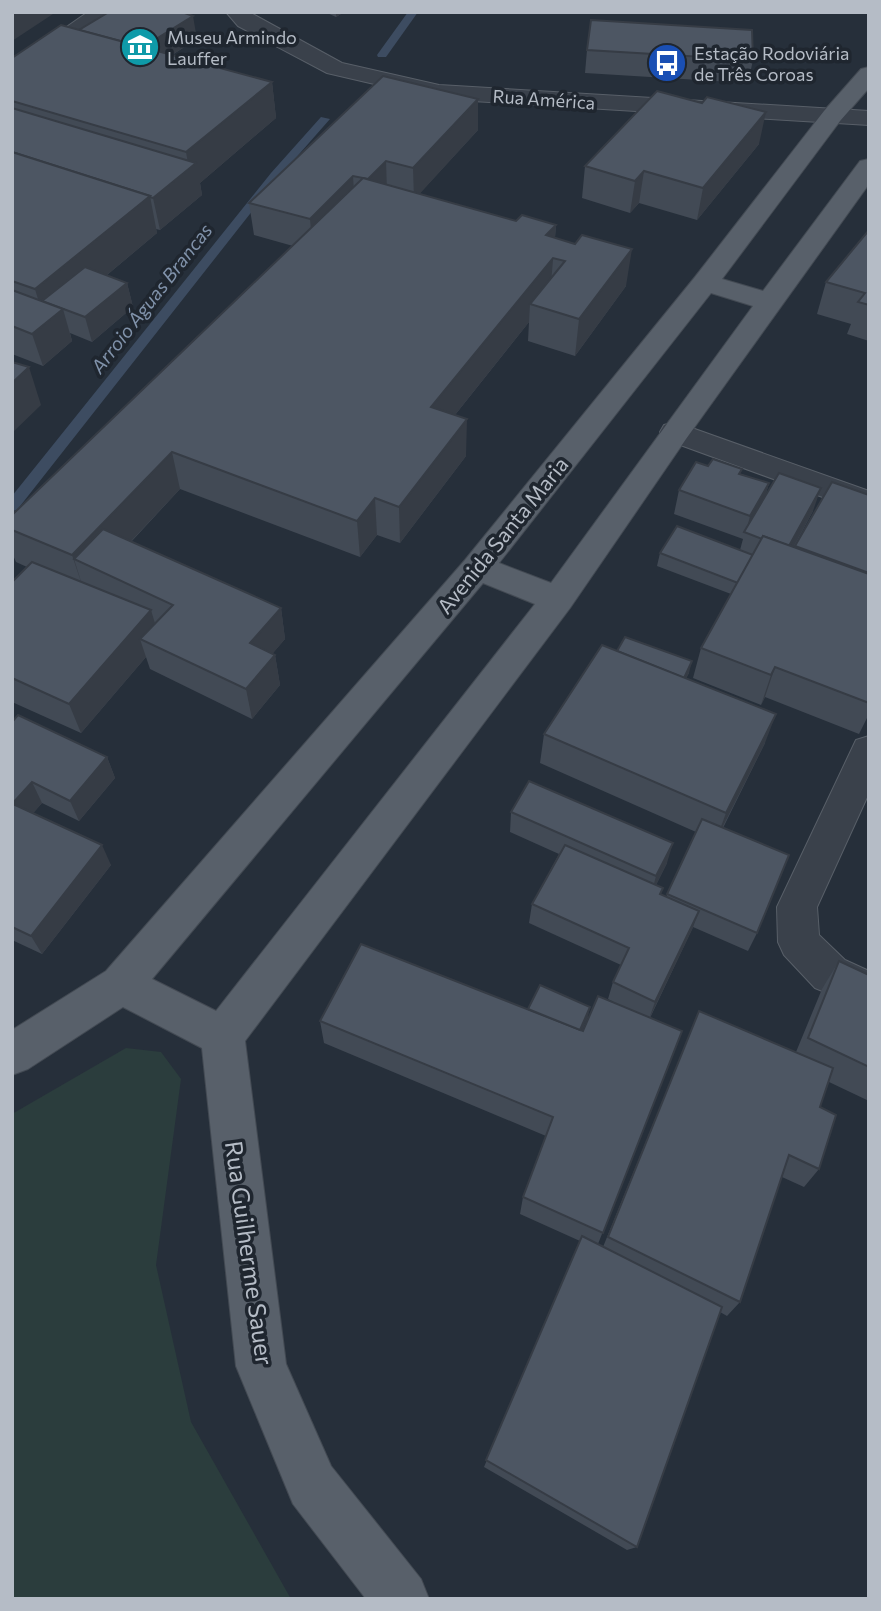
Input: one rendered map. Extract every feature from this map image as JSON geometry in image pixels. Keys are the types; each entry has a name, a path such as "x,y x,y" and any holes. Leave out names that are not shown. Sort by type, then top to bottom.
{"main road":[{"name":"Avenida Santa Maria","path":"121,985 477,568 705,283 832,116 869,74"},
{"path":"12,1054 121,985 223,1036 558,599 675,432 869,166"},
{"path":"705,283 770,302"},
{"path":"477,568 558,599"},
{"name":"Rua Guilherme Sauer","path":"223,1036 261,1367 312,1485 401,1599"}],"street":[{"path":"12,76 103,12"},
{"name":"Rua América","path":"236,12 246,21 335,68 439,92 869,118"},
{"path":"675,432 869,503"},
{"path":"869,751 797,907 799,942 830,974 869,991"}],"shaded area":[{"path":"126,1048 161,1052 181,1079 156,1265 191,1422 291,1599 12,1599 12,1114"}],"building":[{"path":"109,12 182,12 193,16 143,47 79,30"},
{"path":"591,20 752,30 753,60 587,50"},
{"path":"61,25 272,82 186,152 12,101 12,58"},
{"path":"383,76 478,99 413,168 386,161 368,179 353,176 310,219 249,203"},
{"path":"657,91 702,103 707,97 766,112 703,188 644,171 635,181 585,166"},
{"path":"12,108 196,163 153,198 149,197 12,152"},
{"path":"12,152 150,196 35,289 12,281"},
{"path":"363,178 516,221 522,215 556,225 546,235 575,244 582,235 632,249 579,319 530,304 565,261 553,258 431,407 467,419 399,507 375,498 357,521 172,452 72,555 12,530 12,515"},
{"path":"869,230 869,305 858,302 865,293 826,282"},
{"path":"85,267 127,283 85,317 42,301"},
{"path":"12,290 63,309 32,334 12,326"},
{"path":"12,362 29,367 12,383"},
{"path":"713,459 742,469 739,474 769,483 750,516 679,490 696,462 708,466"},
{"path":"779,473 821,488 789,546 744,532"},
{"path":"832,482 869,495 869,573 795,546"},
{"path":"677,526 753,555 738,583 660,553"},
{"path":"103,529 281,608 250,643 275,655 246,689 140,639 173,605 74,559"},
{"path":"763,536 869,574 869,703 775,667 771,675 701,648"},
{"path":"32,562 151,610 69,704 12,678 12,582"},
{"path":"625,637 692,661 684,678 617,651"},
{"path":"602,645 776,714 726,813 544,734"},
{"path":"18,715 107,757 70,801 32,782 12,804 12,722"},
{"path":"529,781 673,843 656,876 511,812"},
{"path":"13,804 102,845 31,936 12,927"},
{"path":"702,819 789,855 757,933 667,894"},
{"path":"565,845 663,888 660,894 699,911 655,1002 613,982 629,948 532,904"},
{"path":"361,944 583,1031 598,996 682,1031 603,1233 523,1197 553,1117 320,1021"},
{"path":"839,961 869,975 869,1067 808,1038"},
{"path":"540,985 590,1007 580,1030 528,1009"},
{"path":"699,1011 833,1068 820,1107 836,1115 819,1169 789,1155 740,1302 608,1237"},
{"path":"582,1236 722,1307 637,1547 486,1460"}],"waterway":[{"name":"Arroio Águas Brancas","path":"382,55 413,12"},
{"name":"Arroio Águas Brancas","path":"12,506 275,175 325,119"}],"place":[{"name":"Museu Armindo Lauffer","path":"140,47"},
{"name":"Estação Rodoviária de Três Coroas","path":"667,63"}]}
